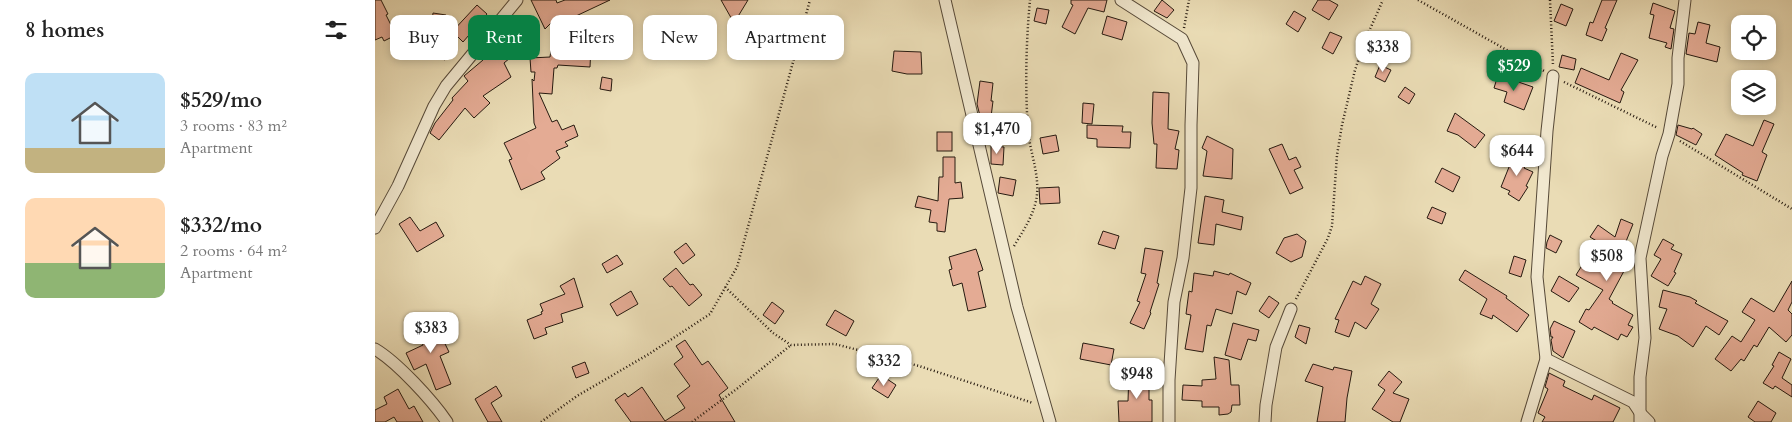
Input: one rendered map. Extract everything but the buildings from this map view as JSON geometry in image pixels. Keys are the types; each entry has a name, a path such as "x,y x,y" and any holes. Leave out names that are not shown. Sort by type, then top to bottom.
{"street":[{"path":"375,228 398,186 445,86 517,0"},
{"path":"945,0 1017,307 1050,422"},
{"path":"1121,0 1182,39 1193,63 1191,188 1183,258 1174,302 1169,380 1169,422"},
{"path":"1643,419 1640,377 1645,338 1640,258 1661,156 1669,134 1678,84 1677,58 1685,0"},
{"path":"1527,422 1546,359 1537,277 1547,131 1553,76"},
{"path":"1265,422 1266,405 1276,348 1291,309"},
{"path":"375,349 386,356 437,408 447,422"},
{"path":"1546,359 1633,402 1643,419"}],"path":[{"path":"541,422 577,396 649,354 710,314 737,267 810,0"},
{"path":"1006,260 1031,218 1036,200 1037,180 1028,131 1027,100 1030,0"},
{"path":"1182,39 1189,0"},
{"path":"1291,309 1328,238 1332,226 1337,155 1342,125 1355,70 1383,0"},
{"path":"1419,0 1553,76 1669,134 1792,209"},
{"path":"1550,0 1553,76"},
{"path":"725,286 773,333 791,344 835,344 919,366 1046,407"},
{"path":"691,422 738,388 791,344"}]}
